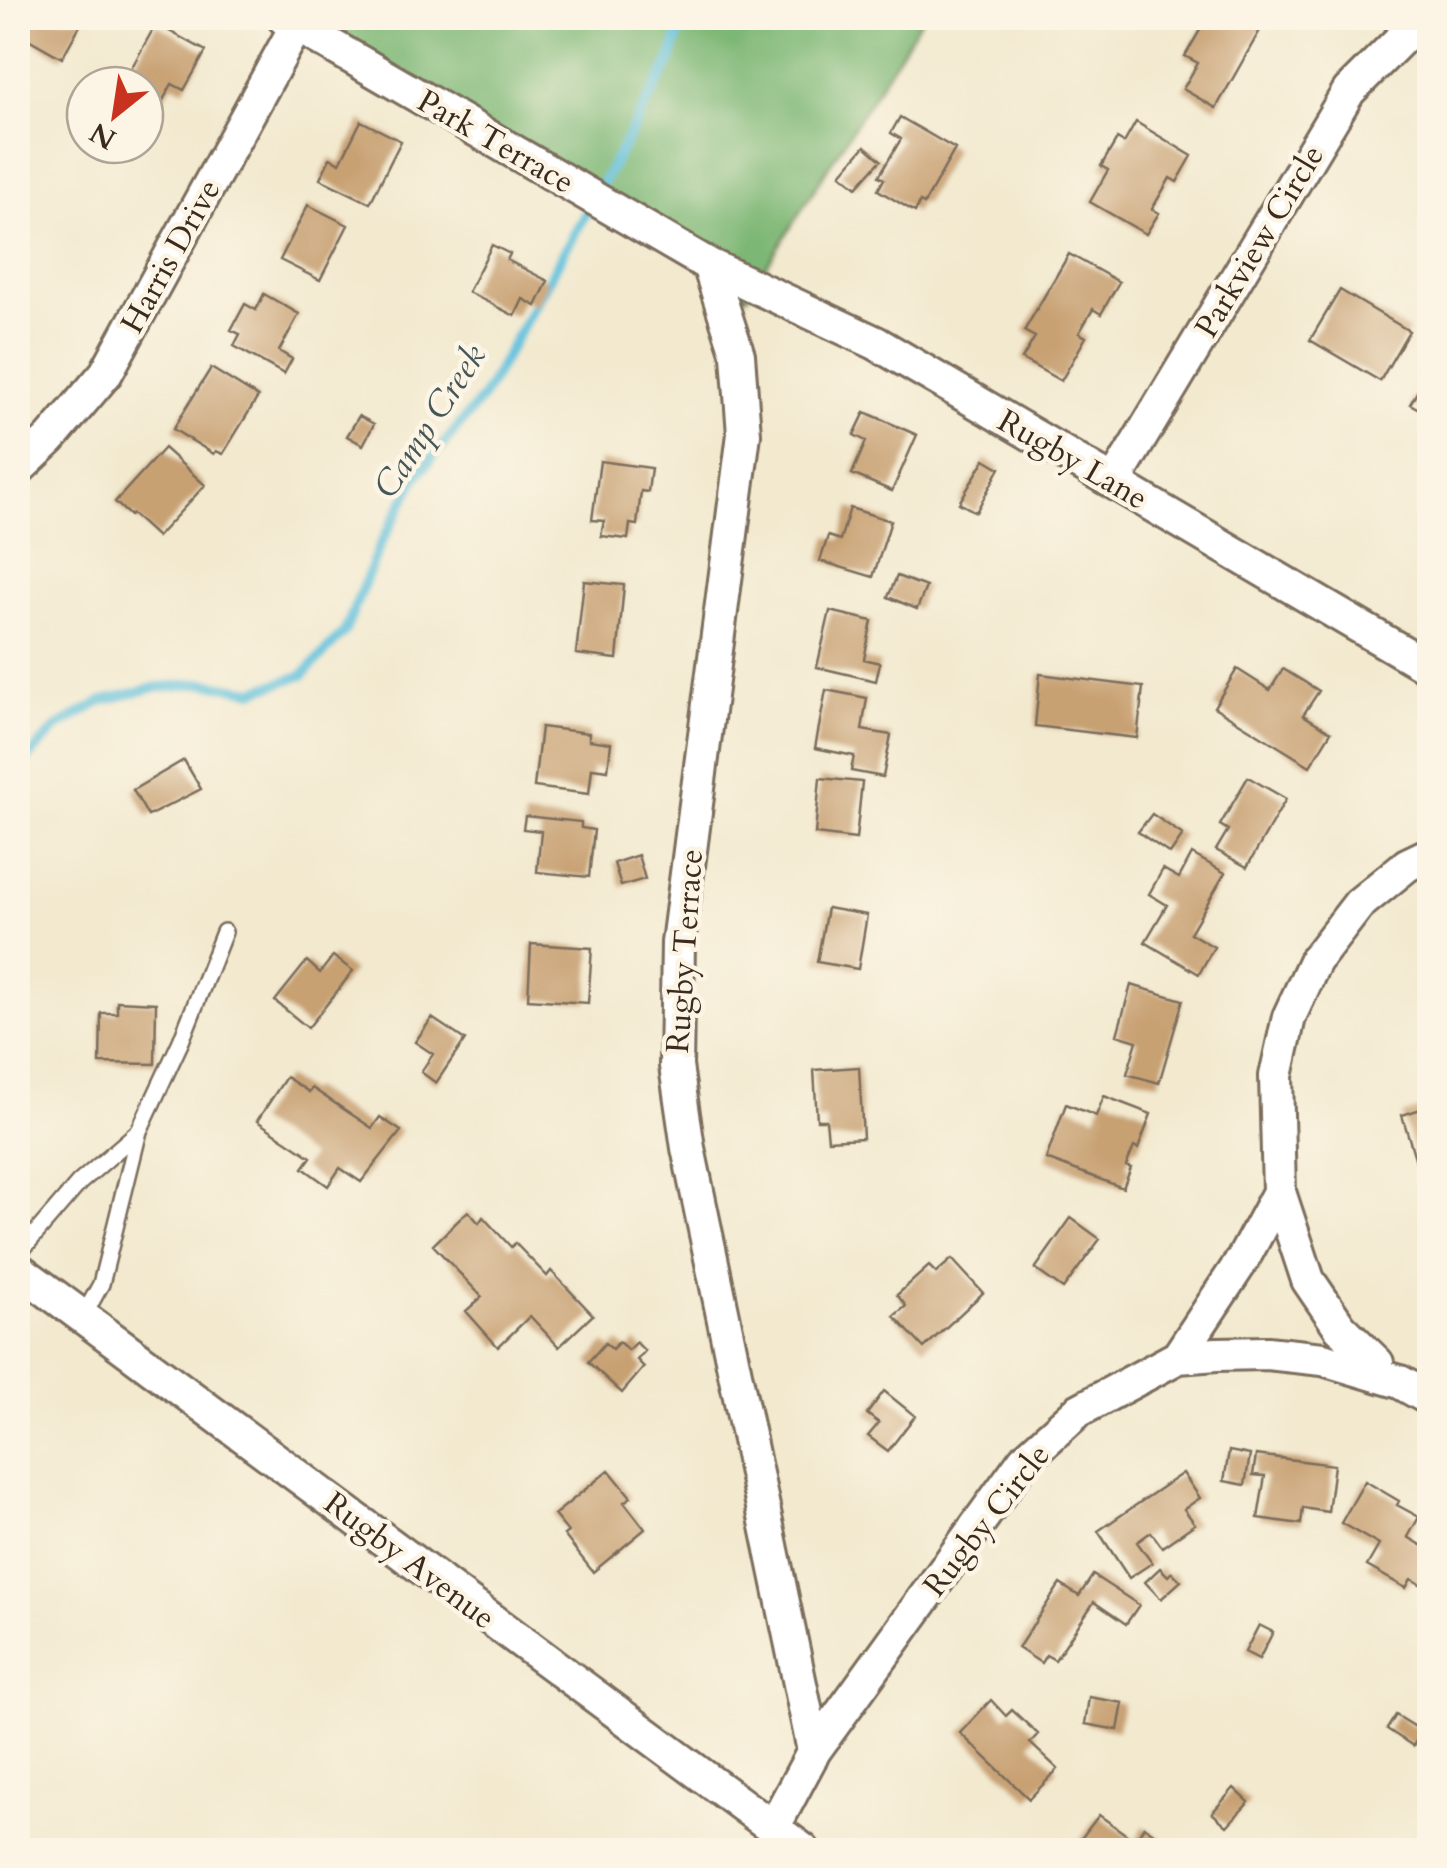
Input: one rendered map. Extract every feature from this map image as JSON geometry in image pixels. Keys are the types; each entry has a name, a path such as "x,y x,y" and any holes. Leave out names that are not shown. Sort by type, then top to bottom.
{"street":[{"name":"Parkview Circle","path":"1114,482 1348,92 1425,18"},
{"name":"Park Terrace","path":"290,21 709,264"},
{"name":"Harris Drive","path":"18,469 50,439 106,373 290,21"},
{"name":"Rugby Lane","path":"709,264 876,343 1430,668"},
{"name":"Rugby Terrace","path":"709,264 738,355 744,434 678,943 676,1066 688,1148 814,1751"},
{"path":"1377,1374 1377,1364 1340,1328 1308,1280 1278,1192 1276,1076 1290,1016 1315,961 1359,904 1406,866 1430,854"},
{"path":"1178,1356 1243,1260 1278,1192"},
{"name":"Rugby Avenue","path":"18,1269 803,1850"},
{"name":"Rugby Circle","path":"773,1828 814,1751 1024,1460 1078,1411 1178,1356 1267,1354 1323,1359 1400,1382 1430,1400"}],"lane":[{"path":"83,1317 101,1284 139,1131 181,1042 224,932"},
{"path":"18,1254 79,1183 139,1131"}],"green space":[{"path":"302,18 922,18 747,297"}],"building":[{"path":"19,18 84,18 62,58 18,33"},
{"path":"1207,18 1267,18 1216,108 1183,89 1198,63 1185,56"},
{"path":"156,24 206,51 184,90 172,84 165,97 165,65 133,65"},
{"path":"900,117 955,149 924,204 920,202 915,212 878,190 884,179 879,176 901,139 891,133"},
{"path":"361,121 401,141 370,203 320,179 330,158 340,163"},
{"path":"1136,122 1192,156 1177,182 1170,178 1152,209 1159,213 1146,234 1090,202 1108,170 1101,166 1117,139 1124,143"},
{"path":"865,146 881,160 857,187 841,174"},
{"path":"308,205 348,225 320,280 280,260"},
{"path":"492,245 510,254 507,260 548,281 536,306 523,299 515,316 468,292"},
{"path":"1069,254 1119,282 1101,314 1093,309 1079,333 1086,337 1061,381 1022,359 1035,337 1024,331"},
{"path":"1340,290 1409,331 1380,381 1310,340"},
{"path":"264,294 299,314 279,351 292,359 284,374 234,346 240,334 231,330 245,304 256,310"},
{"path":"211,368 258,397 223,454 214,454 173,429"},
{"path":"1430,370 1430,415 1410,404"},
{"path":"865,412 917,435 892,491 852,474 866,441 854,435"},
{"path":"359,416 374,424 363,445 347,436"},
{"path":"164,448 205,485 157,537 115,502"},
{"path":"985,459 1000,468 976,512 959,503"},
{"path":"600,461 651,468 648,492 641,491 637,525 630,524 628,539 601,536 604,521 592,520"},
{"path":"850,508 891,521 873,577 820,561 828,536 840,540"},
{"path":"897,576 926,587 917,609 888,597"},
{"path":"584,581 624,585 617,659 576,654"},
{"path":"830,611 872,621 864,659 880,663 876,681 817,667"},
{"path":"1237,669 1270,690 1283,669 1319,691 1303,715 1331,732 1310,766 1214,707"},
{"path":"1040,674 1143,687 1137,738 1035,726"},
{"path":"826,690 867,698 862,730 891,735 883,777 851,771 854,756 815,748"},
{"path":"541,727 589,733 589,740 611,743 608,770 592,768 589,794 534,787"},
{"path":"184,760 201,789 148,816 133,790"},
{"path":"1248,777 1286,799 1247,867 1216,850 1228,830 1220,825"},
{"path":"820,778 862,782 856,839 815,834"},
{"path":"1152,814 1183,835 1170,854 1138,832"},
{"path":"525,816 581,822 581,828 594,830 589,877 537,872 541,831 523,829"},
{"path":"1192,854 1225,873 1190,933 1214,947 1199,974 1145,942 1167,905 1149,894 1163,869 1179,878"},
{"path":"638,855 645,879 621,886 614,863"},
{"path":"827,908 867,915 858,969 817,962"},
{"path":"531,944 592,948 588,1003 528,999"},
{"path":"333,956 353,971 308,1028 275,1001 307,961 320,973"},
{"path":"1131,985 1183,1000 1159,1083 1127,1074 1137,1041 1117,1035"},
{"path":"117,1001 156,1003 155,1064 100,1063 101,1013 117,1013"},
{"path":"432,1018 465,1040 436,1083 421,1072 433,1054 415,1042"},
{"path":"859,1067 863,1138 828,1140 826,1120 817,1120 814,1070"},
{"path":"286,1077 309,1092 312,1088 372,1128 380,1117 401,1131 361,1182 340,1168 328,1186 303,1168 311,1157 257,1121"},
{"path":"1104,1096 1151,1114 1138,1149 1134,1147 1126,1166 1131,1168 1123,1188 1046,1159 1066,1104 1096,1116"},
{"path":"1430,1106 1430,1179 1422,1181 1402,1115"},
{"path":"468,1211 479,1223 483,1217 511,1247 515,1243 547,1276 551,1271 593,1315 559,1347 530,1316 498,1347 466,1311 482,1297 433,1245"},
{"path":"1071,1218 1100,1239 1063,1289 1035,1269"},
{"path":"952,1259 983,1293 924,1348 894,1316 906,1306 897,1295 929,1266 936,1273"},
{"path":"619,1342 628,1350 636,1342 645,1351 637,1360 644,1367 622,1393 588,1362 605,1343 612,1349"},
{"path":"884,1391 915,1416 888,1451 868,1436 879,1423 867,1414"},
{"path":"1229,1451 1250,1455 1245,1485 1224,1481"},
{"path":"1256,1455 1334,1465 1328,1512 1303,1508 1301,1524 1258,1518 1265,1476 1253,1475"},
{"path":"609,1470 631,1497 624,1502 645,1529 593,1572 564,1535 568,1532 554,1515"},
{"path":"1183,1473 1200,1498 1184,1509 1195,1524 1162,1547 1151,1532 1137,1542 1152,1563 1129,1578 1098,1531"},
{"path":"1365,1481 1419,1517 1408,1537 1423,1546 1425,1542 1430,1544 1430,1577 1424,1586 1411,1579 1406,1588 1367,1566 1379,1545 1341,1523"},
{"path":"1160,1568 1181,1581 1161,1599 1145,1582"},
{"path":"1093,1575 1139,1605 1126,1624 1094,1602 1055,1660 1046,1655 1041,1663 1018,1648 1060,1584 1079,1596"},
{"path":"1259,1625 1273,1632 1259,1659 1245,1652"},
{"path":"1089,1697 1123,1703 1118,1730 1085,1724"},
{"path":"991,1700 1006,1716 1012,1710 1038,1734 1030,1743 1058,1769 1029,1799 960,1733"},
{"path":"1396,1715 1422,1731 1413,1746 1387,1729"},
{"path":"1234,1788 1249,1802 1227,1826 1212,1813"},
{"path":"1099,1815 1135,1841 1144,1826 1173,1847 1073,1849"}],"waterway":[{"name":"Camp Creek","path":"18,769 57,727 102,701 152,688 204,683 254,691 303,675 345,631 380,545 417,476 483,397 671,60 683,18"}]}
